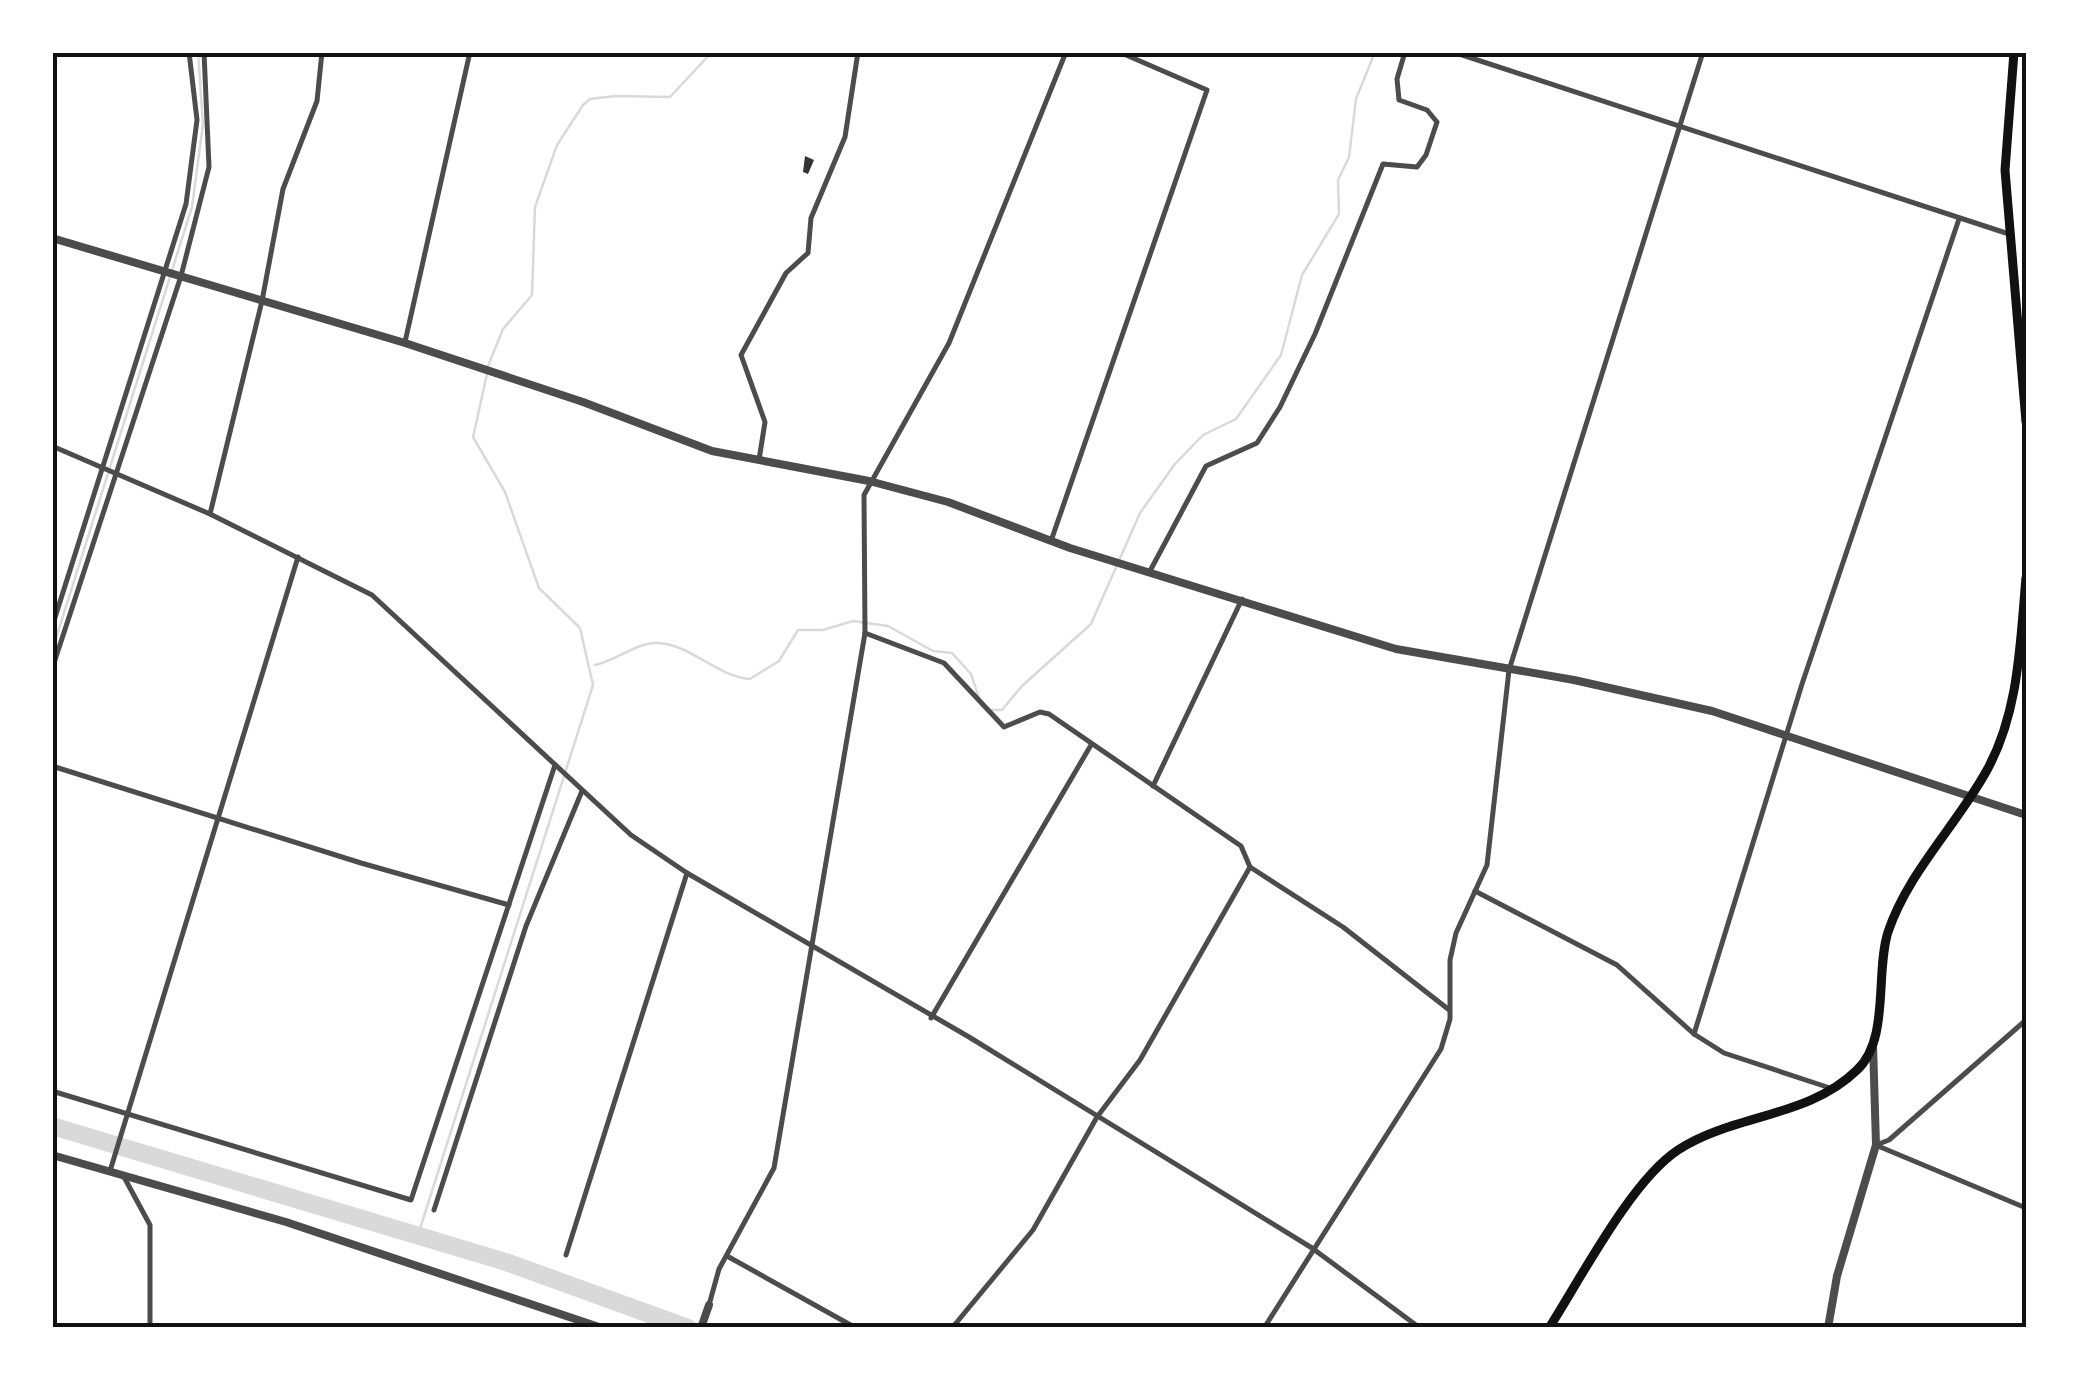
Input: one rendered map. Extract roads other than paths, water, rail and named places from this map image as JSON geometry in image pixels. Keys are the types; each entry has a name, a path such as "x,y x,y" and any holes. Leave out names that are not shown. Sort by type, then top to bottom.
{"main road":[{"path":"2014,52 2005,170 2026,422"},
{"path":"1549,1328 1644,1183 1668,1158 1698,1140 1833,1090 1858,1070 1873,1044 1880,963 1894,914 1970,799 2007,728 2026,578"}],"street":[{"path":"52,627 166,271 193,173 197,120 190,52"},
{"path":"52,669 181,276 209,167 204,52"},
{"path":"210,514 262,301 283,189 318,101 322,52"},
{"path":"404,343 470,52"},
{"path":"759,460 765,422 741,355 786,273 808,252 811,218 845,137 858,52"},
{"path":"701,1328 727,1256 774,1168 865,633 864,494 949,344 1066,52"},
{"path":"1051,540 1206,90 1120,52"},
{"path":"1150,571 1206,466 1257,443 1280,407 1315,334 1382,164 1417,167 1426,155 1436,122 1427,110 1399,100 1397,80 1405,52"},
{"path":"1453,52 2009,234"},
{"path":"1264,1328 1441,1050 1450,1010 1450,960 1460,921 1487,865 1509,670 1703,52"},
{"path":"1694,1034 1786,736 1960,219"},
{"path":"52,238 404,343 584,402 712,452 869,481 948,502 1051,540 1396,648 1670,700 2026,816"},
{"path":"52,446 210,514 372,595 630,834 687,874 1312,1248 1420,1328"},
{"path":"110,1171 298,556"},
{"path":"1153,786 1242,600"},
{"path":"865,633 944,663 1004,728 1040,712 1241,846 1250,867 1344,927 1450,1010"},
{"path":"931,1018 1090,745"},
{"path":"52,1091 412,1200 555,765"},
{"path":"52,766 509,904"},
{"path":"434,1210 526,926 582,791"},
{"path":"952,1328 1032,1230 1096,1117 1140,1060 1250,867"},
{"path":"566,1255 687,874"},
{"path":"1476,892 1617,965 1694,1034 1724,1053 1833,1090"},
{"path":"1876,1144 1889,1140 2026,1020"},
{"path":"1828,1328 1837,1276 1876,1144 1873,1044"},
{"path":"1876,1144 2026,1208"},
{"path":"52,1154 286,1222 602,1328"},
{"path":"123,1174 150,1225 150,1328"},
{"path":"727,1256 856,1328"}],"waterway":[{"path":"52,651 192,207 203,124 198,52"},
{"path":"488,366 503,329 532,295 535,207 557,145 583,105 590,99 616,96 670,97 712,52"},
{"path":"992,710 1002,710 1022,686 1091,624 1140,513 1175,464 1203,435 1236,419 1281,355 1302,275 1339,214 1338,180 1349,157 1356,99 1375,52"},
{"path":"418,1235 593,685 580,628 539,588 505,492 473,437 487,374"},
{"path":"595,665 647,644 667,644 725,672 750,679 779,661 798,630 823,630 853,621 888,626 933,651 952,653 971,674 979,698"},
{"path":"52,1126 506,1262 688,1328"}]}
